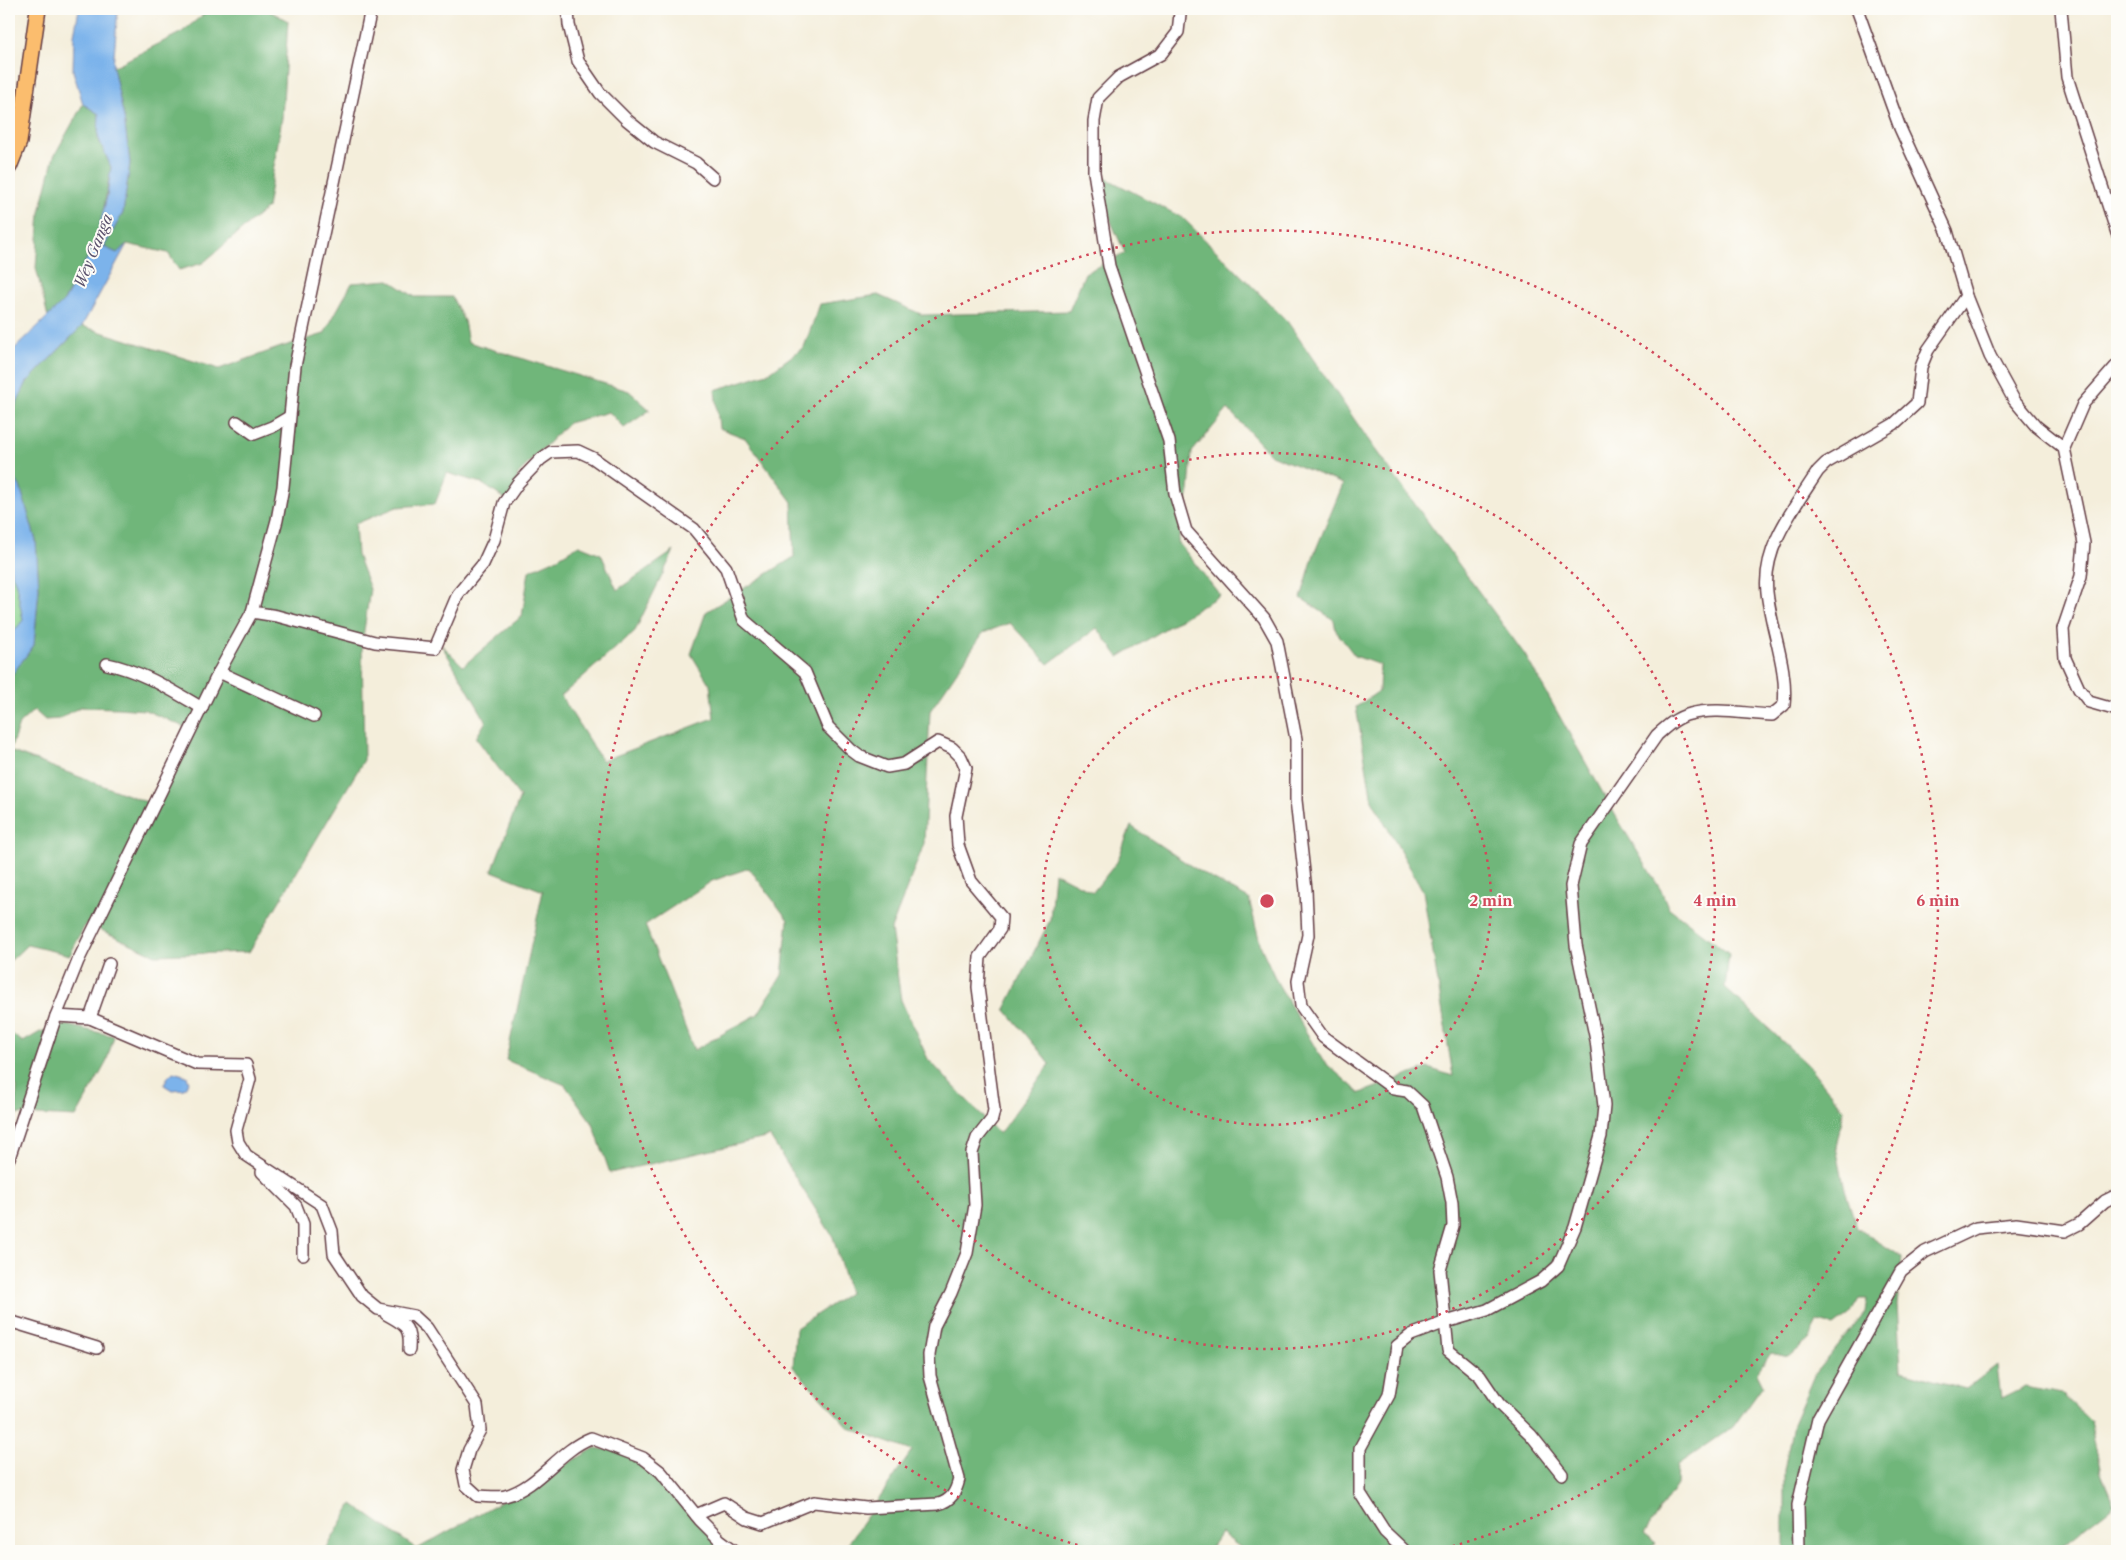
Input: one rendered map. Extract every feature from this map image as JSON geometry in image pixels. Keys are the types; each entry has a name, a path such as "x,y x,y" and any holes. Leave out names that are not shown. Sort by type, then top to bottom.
{"main road":[{"path":"9,167 19,142 38,9"}],"street":[{"path":"9,1158 56,1016 78,961 218,672 252,612 277,520 283,487 295,366 371,9"},
{"path":"568,9 569,25 578,61 600,93 627,120 654,142 696,163 713,178"},
{"path":"1177,9 1180,14 1178,32 1161,54 1119,77 1098,98 1094,121 1094,172 1109,266 1168,441 1175,494 1186,532 1264,618 1277,641 1296,738 1296,800 1306,890 1308,935 1298,981 1301,1006 1323,1037 1394,1089 1407,1091 1423,1106 1439,1149 1452,1203 1453,1226 1440,1270 1448,1350 1480,1376 1499,1404 1530,1435 1562,1474"},
{"path":"1857,9 1900,128 1947,231 1966,296 1990,356 2014,400 2036,426 2064,448"},
{"path":"2061,9 2067,77 2117,233"},
{"path":"1405,1551 1385,1532 1360,1493 1360,1448 1389,1395 1397,1346 1411,1335 1446,1322 1488,1310 1541,1281 1558,1266 1575,1227 1601,1136 1604,1106 1596,1040 1576,945 1572,903 1571,886 1581,844 1657,735 1671,722 1690,714 1710,712 1772,715 1784,705 1786,687 1767,591 1768,566 1780,532 1818,471 1826,463 1894,424 1916,403 1921,367 1928,350 1966,296"},
{"path":"2117,365 2082,404 2064,448 2084,543 2081,576 2063,629 2066,658 2079,689 2088,702 2117,710"},
{"path":"237,422 254,434 272,427 289,417"},
{"path":"252,612 277,616 375,642 435,648 458,594 483,564 494,540 504,503 518,483 541,459 551,452 578,451 594,458 694,529 726,568 744,620 805,672 828,726 851,750 859,756 887,767 904,764 938,742 952,748 961,757 966,768 956,816 958,845 971,881 1001,917 1000,929 980,957 978,987 994,1110 992,1119 977,1138 972,1153 975,1205 967,1253 951,1293 934,1326 929,1354 930,1376 958,1479 956,1490 946,1502 938,1504 866,1508 814,1502 763,1523 747,1518 724,1503 696,1514"},
{"path":"107,664 129,669 156,681 202,708"},
{"path":"218,672 314,716"},
{"path":"90,1018 109,964"},
{"path":"56,1016 90,1018 196,1064 246,1065 250,1079 236,1130 238,1142 246,1155 296,1206 303,1224 303,1255"},
{"path":"246,1155 322,1205 332,1231 334,1254 340,1266 362,1296 378,1309 406,1326 410,1336 409,1350"},
{"path":"1800,1551 1798,1505 1818,1419 1901,1271 1925,1252 1976,1228 2016,1224 2065,1230 2079,1224 2105,1201 2117,1195"},
{"path":"378,1309 414,1316 427,1328 476,1405 480,1430 468,1450 463,1470 466,1485 478,1496 504,1497 525,1488 578,1443 591,1438 643,1458 661,1472 720,1540 736,1551"},
{"path":"9,1321 98,1348"}],"green space":[{"path":"210,9 266,9 288,21 282,118 267,208 203,263 179,270 168,253 127,244 117,253 104,247 123,213 130,163 124,118 113,67 182,32"},
{"path":"83,104 99,113 98,138 111,167 99,236 64,301 48,317 36,268 40,212 54,156"},
{"path":"1094,172 1183,218 1287,321 1374,448 1525,655 1617,818 1662,892 1668,907 1729,954 1725,988 1808,1065 1844,1110 1836,1147 1845,1190 1857,1228 1902,1257 1897,1305 1901,1371 1966,1389 1997,1365 2001,1399 2025,1387 2062,1394 2090,1421 2101,1473 2114,1505 2054,1551 1784,1551 1784,1470 1793,1424 1815,1373 1865,1313 1867,1299 1859,1299 1850,1314 1834,1326 1818,1322 1809,1340 1789,1357 1771,1353 1757,1373 1763,1385 1733,1427 1678,1465 1677,1485 1644,1534 1656,1543 1639,1551 1255,1551 1241,1548 1221,1533 1210,1549 1183,1551 843,1551 912,1451 849,1428 793,1367 796,1328 849,1293 833,1237 770,1137 610,1173 593,1124 565,1085 506,1060 543,891 492,871 520,797 476,738 486,721 441,644 463,666 522,616 529,571 556,559 579,545 601,554 617,590 674,551 635,631 561,696 602,761 714,718 710,685 691,654 706,612 794,557 792,502 745,438 719,428 715,390 770,372 804,347 820,304 878,295 923,315 1069,311 1085,273 1125,253 1112,224","holes":["1228,409 1271,455 1343,484 1314,554 1301,598 1334,620 1336,631 1355,656 1380,665 1379,691 1356,707 1372,800 1423,891 1453,1076 1428,1068 1360,1093 1323,1061 1277,982 1261,947 1249,899 1200,872 1131,826 1117,862 1093,892 1054,872 1050,920 1005,1009 1050,1064 999,1134 928,1059 901,1000 891,929 924,844 930,711 983,633 1010,623 1048,664 1097,628 1119,657 1220,595 1178,542 1189,491 1192,452","749,868 788,920 782,975 758,1014 694,1050 645,925 712,881"]},
{"path":"389,280 415,297 452,297 464,321 468,342 629,391 650,410 624,428 609,412 568,423 518,474 512,504 481,483 447,473 435,504 397,507 355,524 357,555 370,589 362,645 364,760 249,952 155,955 86,923 70,955 27,945 9,962 9,679 34,645 39,588 36,541 20,486 9,471 9,419 27,382 82,326 219,369 324,334 352,283","holes":["80,707 145,710 191,730 152,804 10,751 19,724 34,710 45,720 59,719"]},
{"path":"9,566 16,584 23,620 9,638"},
{"path":"66,1025 114,1036 106,1063 76,1117 16,1114 17,1086 9,1083 9,1032 23,1042 40,1032"},
{"path":"595,1448 629,1453 733,1551 325,1551 352,1504 417,1549"}],"water":[{"name":"Wey Ganga","path":"79,9 118,9 113,67 124,118 130,163 123,213 104,247 117,253 127,244 82,326 27,382 9,419 9,354 64,301 95,244 107,196 111,167 98,137 99,114 83,104 73,71 74,35"},
{"path":"9,471 20,486 36,541 39,588 34,645 9,679 9,638 23,620 16,584 9,566"},
{"path":"173,1072 187,1076 189,1082 184,1089 172,1090 164,1085 167,1078"}]}
